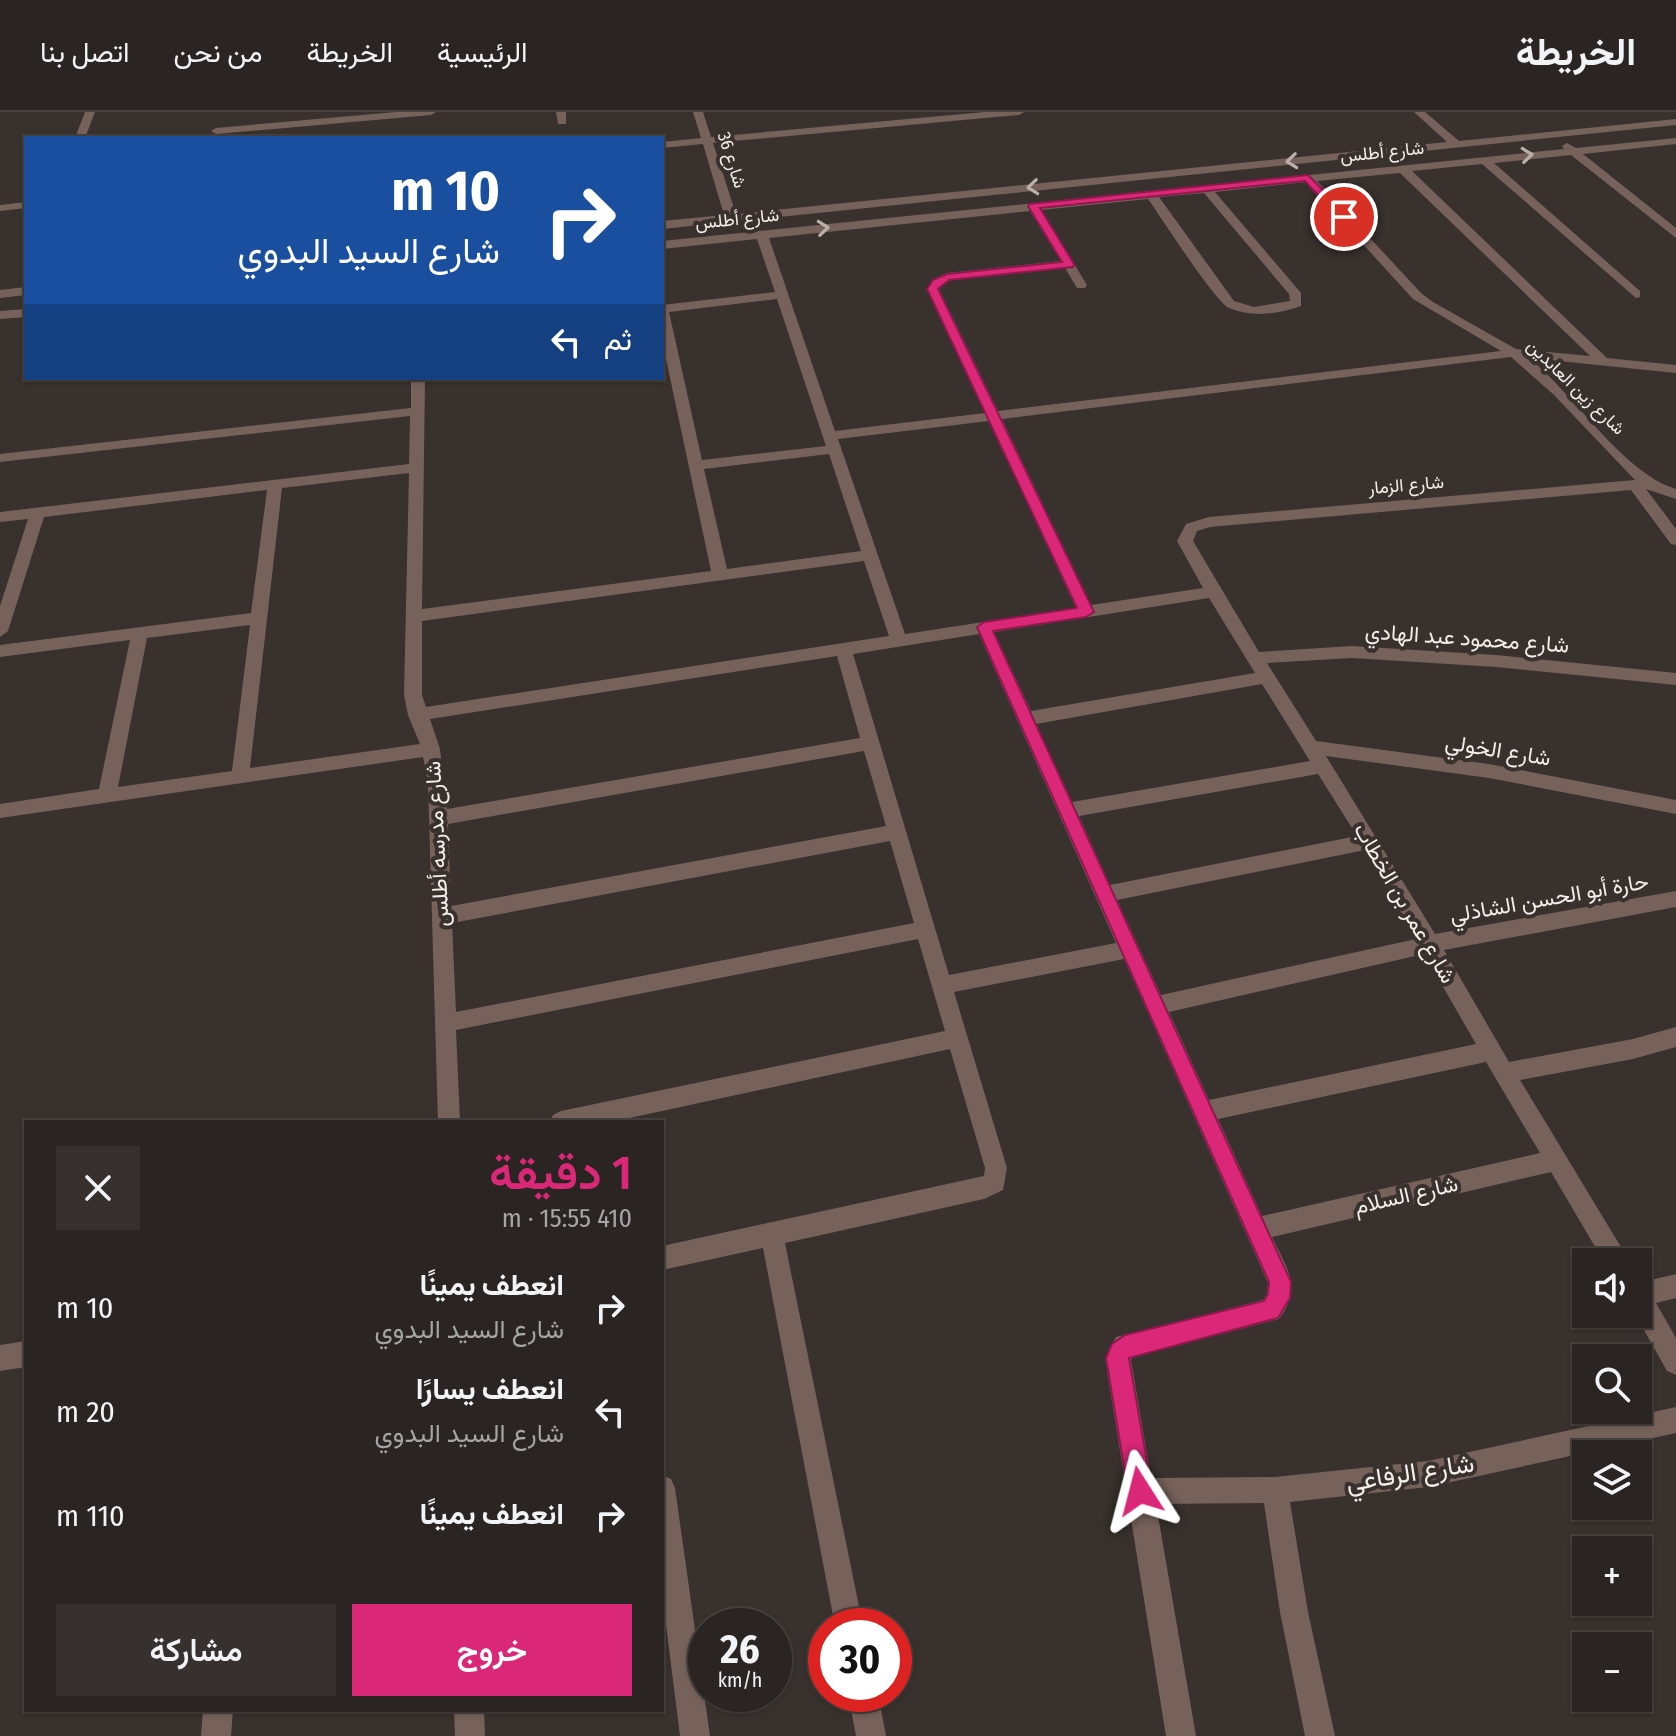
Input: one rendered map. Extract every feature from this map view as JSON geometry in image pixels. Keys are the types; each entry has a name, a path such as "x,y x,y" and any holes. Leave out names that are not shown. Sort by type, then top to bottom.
{"street":[{"path":"81,136 90,112"},
{"path":"216,130 345,124 431,112"},
{"name":"شارع 36","path":"698,112 731,218"},
{"path":"843,112 851,128"},
{"path":"664,145 1019,112"},
{"path":"1419,112 1456,144"},
{"name":"شارع أطلس","path":"664,225 1676,122"},
{"path":"1553,134 1676,234"},
{"name":"شارع أطلس","path":"664,245 1676,141"},
{"path":"1484,160 1636,294"},
{"path":"1402,168 1603,362"},
{"name":"شارع زين العابدين","path":"1308,178 1417,296 1438,312 1514,353 1642,484 1676,494"},
{"path":"1150,193 1230,304 1254,311 1297,303 1295,293 1206,188"},
{"path":"0,208 24,205"},
{"path":"1033,206 1081,285"},
{"path":"762,235 899,640"},
{"path":"1069,264 947,277 937,282 933,289 1086,612"},
{"path":"0,294 24,289"},
{"path":"664,310 782,295"},
{"path":"0,315 24,313"},
{"path":"664,319 720,575"},
{"path":"696,465 994,418 1514,353 1676,369"},
{"name":"شارع مدرسه أطلس","path":"418,380 413,695 417,715 436,765 449,1120"},
{"path":"0,458 418,411"},
{"path":"0,517 417,468"},
{"path":"240,776 275,484"},
{"path":"1642,484 1676,540"},
{"name":"شارع الزمار","path":"1187,548 1186,534 1191,528 1209,522 1642,484"},
{"path":"0,631 38,512"},
{"name":"شارع عمر بن الخطاب","path":"1187,548 1370,841 1503,1073 1609,1248"},
{"path":"414,616 870,555"},
{"path":"417,715 1213,592"},
{"path":"0,651 258,618"},
{"path":"984,627 1280,1282 1279,1298 1270,1310 1125,1346 1118,1358 1181,1736"},
{"path":"107,796 140,633"},
{"path":"664,1258 984,1188 995,1182 996,1168 843,649"},
{"name":"شارع محمود عبد الهادي","path":"1255,658 1352,652 1676,679"},
{"path":"1025,719 1266,677"},
{"path":"439,818 871,743"},
{"name":"شارع الخولي","path":"1311,747 1489,771 1676,807"},
{"path":"0,811 431,749"},
{"path":"1068,810 1323,766"},
{"path":"442,916 897,832"},
{"path":"1104,894 1370,841"},
{"name":"حارة أبو الحسن الشاذلي","path":"1155,1006 1430,944 1676,899"},
{"path":"446,1023 925,929"},
{"path":"942,985 1129,949"},
{"path":"1503,1073 1633,1049 1676,1037"},
{"path":"570,1120 958,1038"},
{"path":"1203,1112 1491,1051"},
{"name":"شارع السلام","path":"1256,1229 1556,1160"},
{"path":"772,1235 845,1608"},
{"path":"1652,1292 1676,1286"},
{"path":"1652,1320 1676,1362"},
{"path":"0,1358 24,1354"},
{"name":"شارع الرفاعي","path":"1140,1491 1275,1490 1428,1474 1676,1420"},
{"path":"1275,1490 1294,1612 1320,1736"},
{"path":"664,1503 695,1736"},
{"path":"216,1736 218,1712"},
{"path":"469,1712 470,1736"},
{"path":"866,1712 871,1736"}],"route":[{"path":"1140,1491 1118,1358 1120,1352 1125,1346 1270,1310 1279,1298 1280,1282 984,627 1086,612 933,289 937,282 947,277 1069,264 1033,206 1308,178 1344,217"}]}
